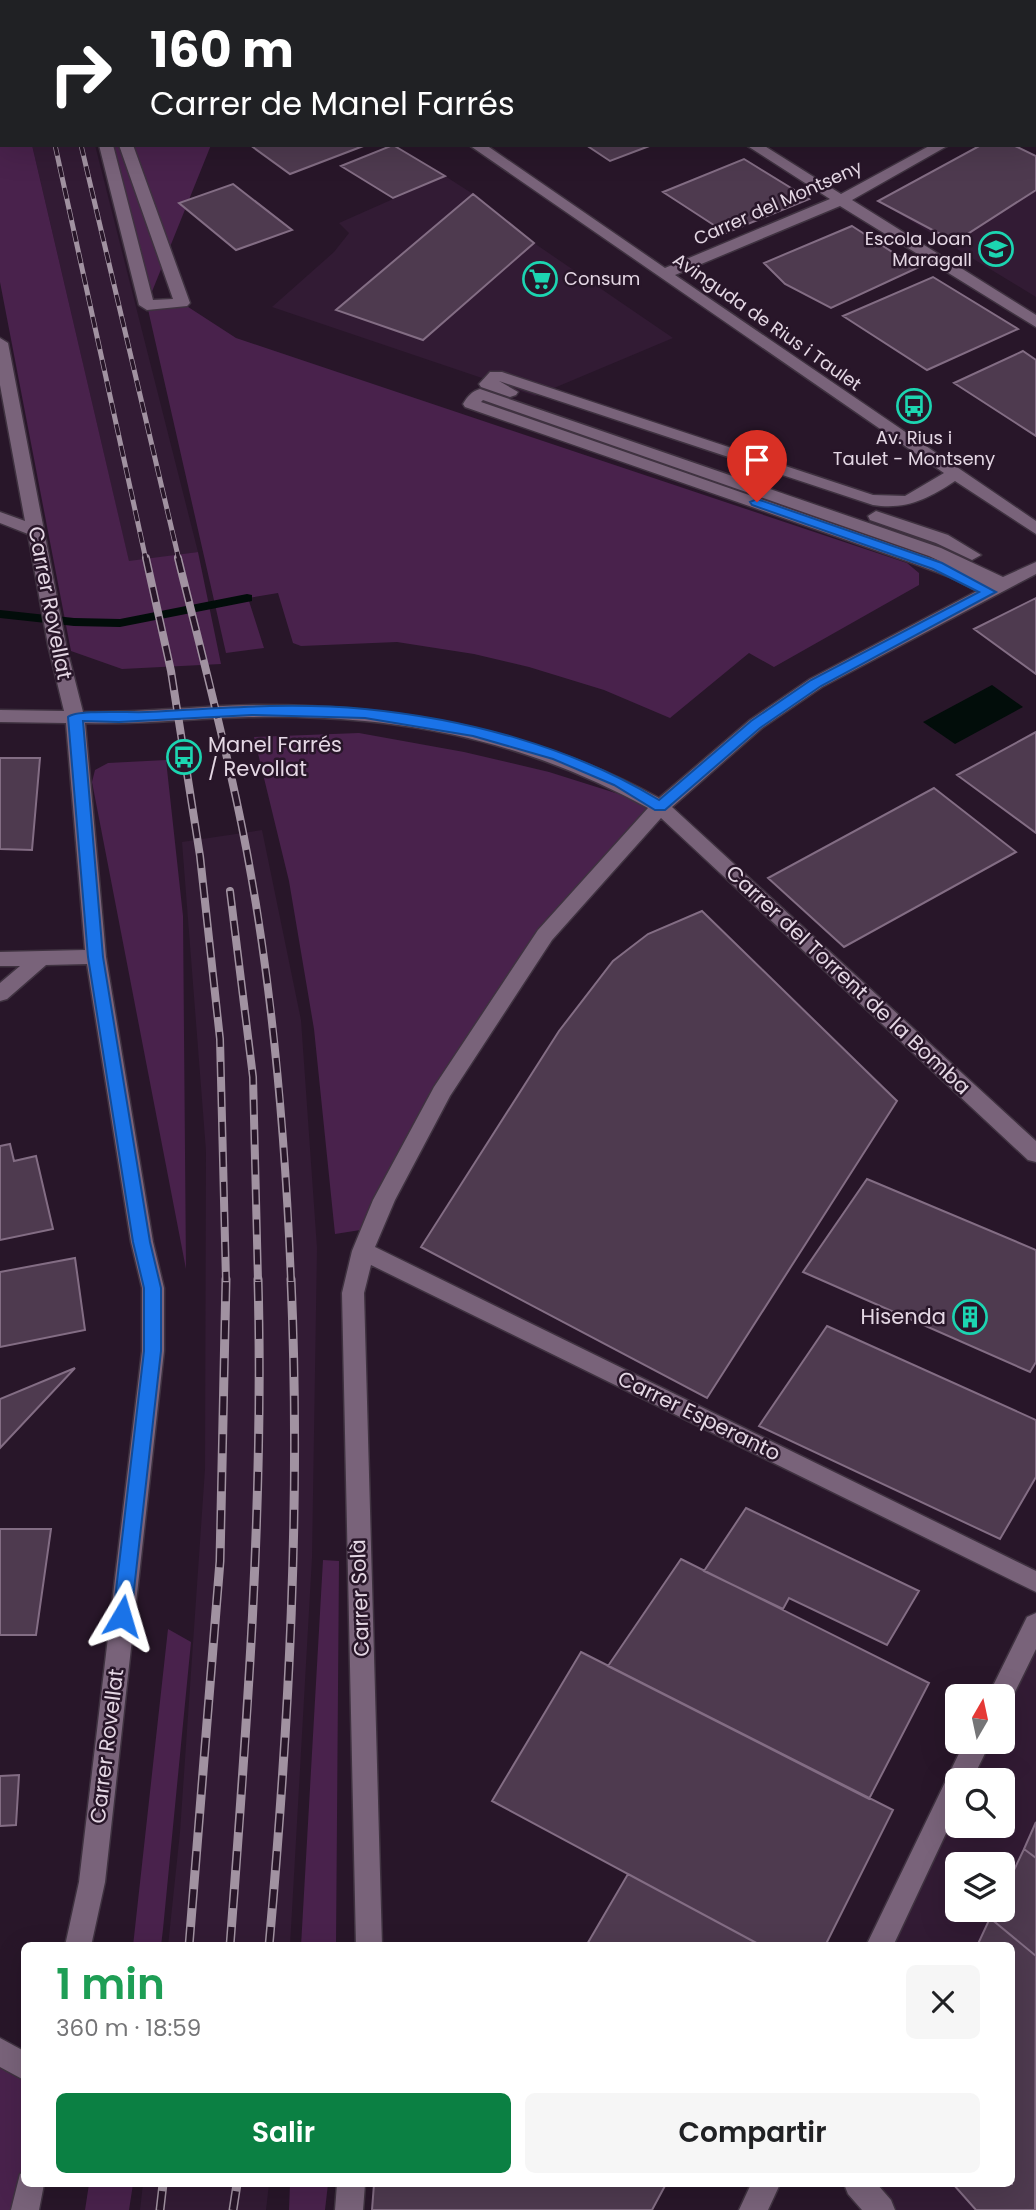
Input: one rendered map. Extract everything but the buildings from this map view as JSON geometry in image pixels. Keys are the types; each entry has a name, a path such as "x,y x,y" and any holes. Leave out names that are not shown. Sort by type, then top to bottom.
{"street":[{"path":"107,147 147,305 182,303 127,147"},
{"name":"Avinguda de Rius i Taulet","path":"479,147 1036,529"},
{"path":"755,147 1036,322"},
{"name":"Carrer del Montseny","path":"664,274 841,200 938,147"},
{"name":"Carrer Rovellat","path":"0,342 57,645 75,717 96,957 142,1242 153,1288 153,1351 92,1882 79,1942"},
{"path":"698,469 686,456 669,445 487,384 496,375 886,503 917,499 954,474"},
{"path":"481,394 935,552 1002,584 956,573 471,404 481,394"},
{"path":"700,443 746,471 942,539 1002,584"},
{"path":"0,517 35,531"},
{"name":"Carrer Solà","path":"369,1942 366,1725 355,1453 353,1293 363,1251 384,1200 441,1092 545,934 660,807 755,724 816,683 1036,567"},
{"name":"Carrer del Torrent de la Bomba","path":"0,716 119,718 252,711 365,713 474,732 558,756 620,782 660,807 1036,1154"},
{"path":"0,960 96,957"},
{"path":"0,994 41,958"},
{"name":"Carrer Esperanto","path":"363,1251 1036,1582"},
{"path":"1006,1684 1036,1624"},
{"path":"881,1942 945,1808"},
{"path":"0,2051 21,2065"},
{"path":"25,2210 29,2187"},
{"path":"349,2210 351,2187"},
{"path":"753,2210 764,2187"},
{"path":"861,2187 881,2210"}],"shaded area":[{"path":"0,147 32,147 129,561 198,552 221,664 122,669 71,651 0,282"},
{"path":"32,147 96,147 198,552 129,562"},
{"path":"107,147 210,147 147,304 182,303 236,338 907,563 919,573 919,585 774,667 749,653 670,718 604,690 529,667 474,654 397,642 301,646 293,643 278,593 248,598 264,648 226,653 147,305"},
{"name":"Escola Joan Maragall","path":"977,147 1017,147 1036,156 1036,297 878,201"},
{"name":"Consum","path":"445,176 473,194 337,310 423,340 534,243 673,338 535,396 272,307 334,252 349,233 339,223"},
{"path":"992,685 1023,707 955,744 923,722"},
{"path":"359,733 464,752 549,772 660,807 492,1013 373,1228 335,1234 314,1029 289,881 254,737"},
{"path":"166,760 183,916 186,1269 92,782 95,770 108,763"},
{"path":"262,830 301,1020 317,1248 312,1558 290,1942 168,1942 180,1832 205,1469 206,1151 182,842"},
{"path":"323,1560 339,1561 336,1942 301,1942"},
{"path":"168,1629 191,1642 163,1929 161,1942 133,1942"},
{"path":"1036,1651 1036,2210 879,2210 859,2187 1015,2187 1015,1942 889,1942 945,1831 945,1838 1015,1838 1015,1768 977,1768 984,1754 1015,1754 1015,1693"},
{"path":"0,2049 21,2064 21,2187 25,2187 25,2210 0,2210"},
{"path":"89,2187 133,2187 129,2210 85,2210"},
{"path":"143,2187 269,2187 266,2210 140,2210"},
{"path":"290,2187 328,2187 325,2210 289,2210"}],"waterway":[{"path":"0,614 74,622 120,623 247,598"}],"railway":[{"path":"55,147 146,560"},
{"path":"81,147 179,560"},
{"path":"146,558 171,671 200,856 220,1039 226,1280"},
{"path":"178,558 235,793 261,939 281,1110 291,1281"},
{"path":"230,891 253,1077 258,1281"},
{"path":"230,1942 253,1613 259,1446 258,1279"},
{"path":"269,1942 287,1696 294,1530 291,1279"},
{"path":"189,1942 220,1561 226,1280"},
{"path":"160,2210 163,2187"},
{"path":"233,2210 237,2187"}],"place":[{"name":"Escola Joan Maragall","path":"996,249"},
{"name":"Consum","path":"540,279"},
{"name":"Av. Rius i Taulet - Montseny","path":"914,406"},
{"name":"Manel Farrés / Revollat","path":"184,757"},
{"name":"Hisenda","path":"970,1317"}],"route":[{"path":"122,1616 153,1351 153,1288 142,1242 96,957 75,717 119,718 252,711 365,713 474,732 558,756 620,782 660,807 755,724 816,683 989,592 938,566 757,502"}]}
